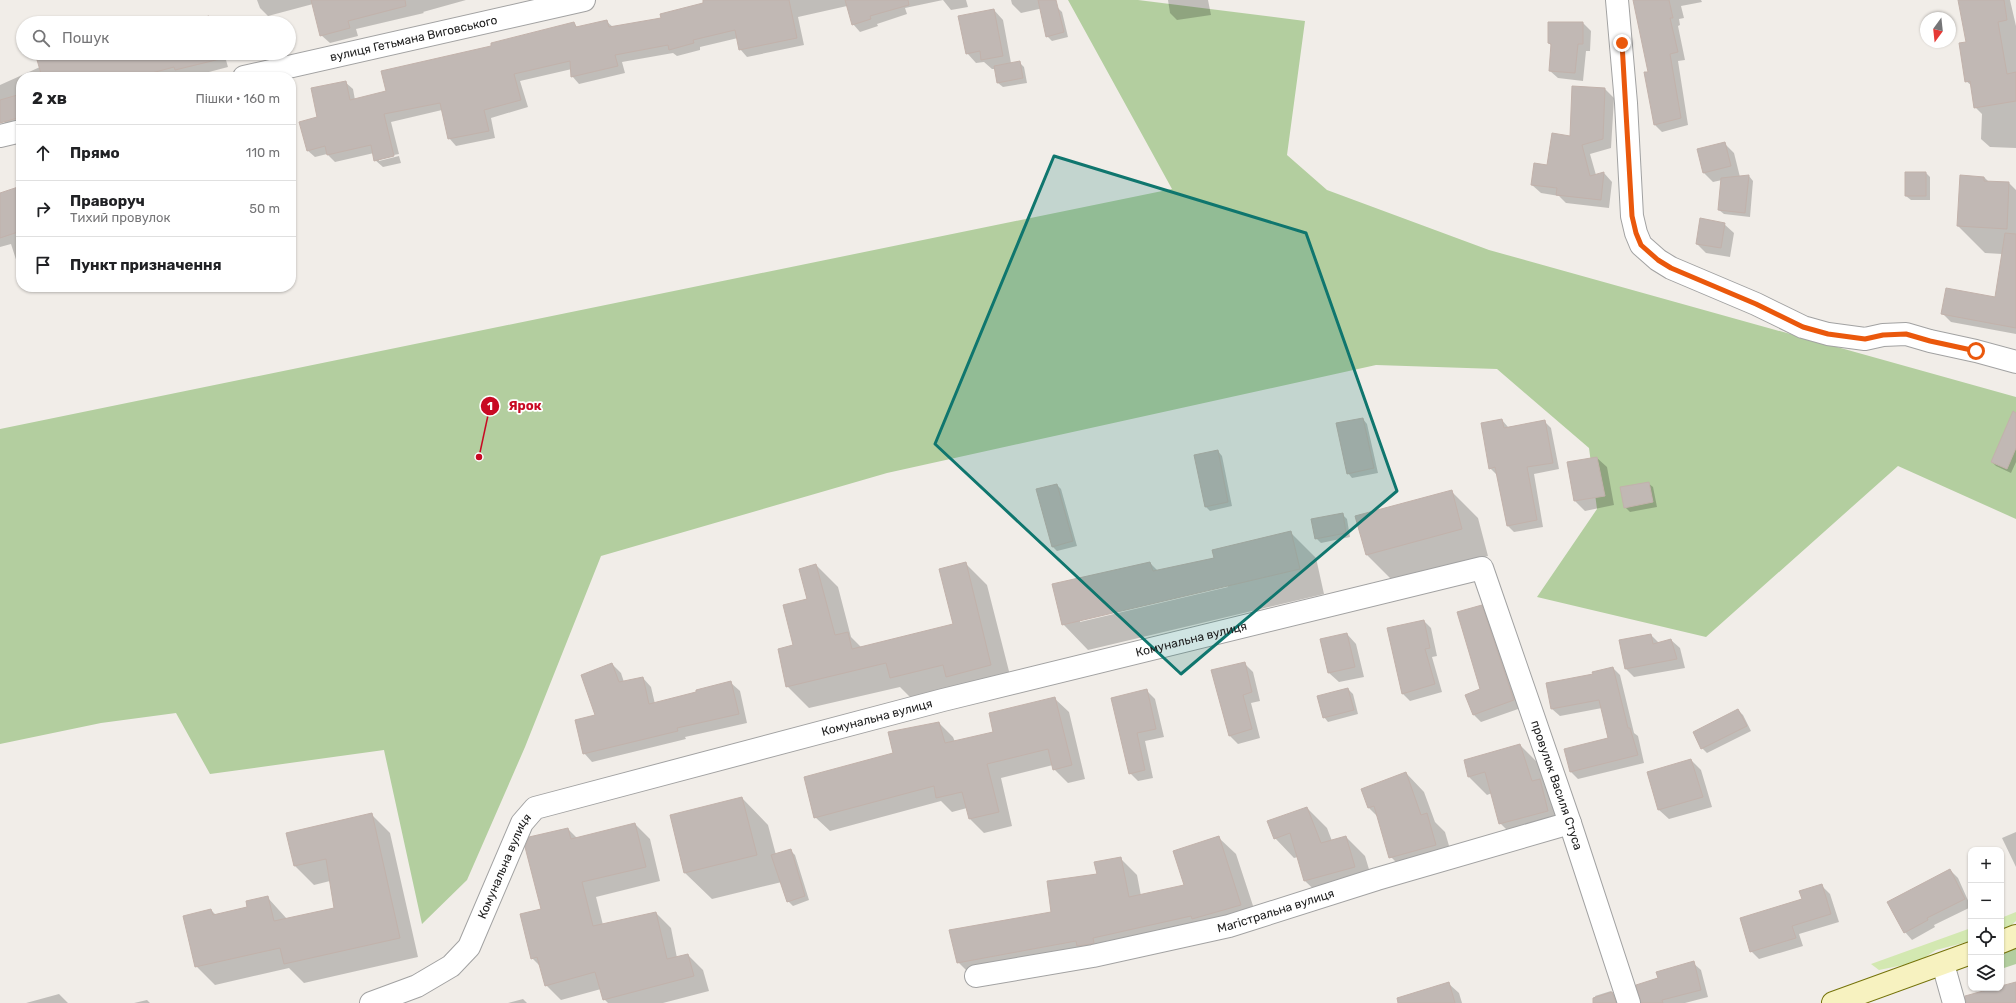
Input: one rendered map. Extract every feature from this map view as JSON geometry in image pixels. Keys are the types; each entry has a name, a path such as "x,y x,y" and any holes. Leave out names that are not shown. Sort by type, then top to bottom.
{"main road":[{"path":"2004,941 2016,936"},
{"path":"1833,1003 1968,955"}],"street":[{"name":"вулиця Гетьмана Виговського","path":"266,72 584,0"},
{"path":"1617,0 1626,95 1632,216 1636,233 1641,245 1658,260 1671,268 1756,304 1803,327 1828,334 1865,339 1883,335 1906,334 2016,362"},
{"path":"0,136 16,132"},
{"name":"провулок Василя Стуса","path":"1482,568 1570,822 1629,1003"},
{"name":"Комунальна вулиця","path":"371,1003 417,986 451,966 469,947 522,823 535,808 943,700 1482,568"},
{"name":"Магістральна вулиця","path":"976,976 1092,956 1230,926 1377,879 1570,822"},
{"path":"1943,964 1954,1003"}],"highlighted area":[{"path":"1054,156 1306,233 1397,491 1181,674 935,444"}],"green space":[{"path":"1068,0 1138,0 1305,21 1287,155 1327,190 1489,250 2016,397 2016,519 1898,466 1706,637 1537,597 1597,509 1589,448 1497,369 1376,365 887,473 601,556 525,747 467,880 422,924 384,750 210,774 176,713 101,723 0,744 0,429 1172,189"},
{"path":"2016,912 2016,921 2004,931 2004,919 2004,917"},
{"path":"1968,929 1968,942 1936,950 1918,962 1879,970 1871,964"},
{"path":"2016,948 2016,964 2004,968 2004,953"}],"building":[{"path":"311,0 405,0 406,6 348,21 350,28 320,36"},
{"path":"703,0 789,0 797,38 739,50 735,30 693,40 694,43 669,50 668,45 615,55 618,66 571,77 570,61 514,74 521,100 484,110 489,131 448,139 440,103 384,114 394,156 374,161 371,145 327,155 325,146 307,151 299,122 317,117 311,88 346,81 350,100 386,91 381,71 491,46 491,43 574,22 576,27 607,20 609,27 661,18 660,14 703,3"},
{"path":"845,0 908,0 909,5 870,16 871,19 852,25"},
{"path":"1038,0 1056,0 1064,32 1046,37"},
{"path":"1633,0 1669,0 1673,18 1670,18 1678,52 1670,54 1681,118 1654,125 1644,72 1648,72"},
{"path":"1958,0 2004,0 2007,20 1998,22 2007,74 2016,72 2016,101 1974,108 1970,81 1965,82 1959,43 1966,42"},
{"path":"994,9 1003,56 981,60 980,51 966,54 958,16"},
{"path":"1548,22 1583,22 1583,44 1578,44 1575,73 1549,71 1551,44 1548,43"},
{"path":"37,60 216,60 175,70 174,67 156,72 41,72"},
{"path":"1020,61 1023,78 997,83 994,66"},
{"path":"1572,86 1605,88 1603,139 1582,145 1590,176 1604,172 1601,200 1556,195 1557,188 1531,185 1534,163 1547,165 1552,133 1570,136"},
{"path":"16,95 16,118 0,123 0,100"},
{"path":"1725,142 1731,166 1703,173 1697,149"},
{"path":"1905,172 1926,172 1926,196 1905,196"},
{"path":"1749,175 1745,213 1718,210 1721,178"},
{"path":"1960,175 1984,177 1984,181 2009,182 2007,229 1957,226"},
{"path":"16,188 16,233 0,238 0,193"},
{"path":"1700,218 1725,223 1721,248 1696,244"},
{"path":"2005,233 2016,234 2016,328 1941,314 1946,288 1995,297"},
{"path":"2013,411 2016,413 2016,448 2007,469 1991,462"},
{"path":"1363,418 1374,468 1347,474 1336,423"},
{"path":"1502,419 1504,428 1545,420 1553,463 1527,467 1537,520 1507,526 1495,467 1489,469 1481,423"},
{"path":"1218,450 1228,502 1205,507 1194,455"},
{"path":"1597,457 1605,496 1574,501 1567,462"},
{"path":"1649,482 1653,502 1624,508 1620,487"},
{"path":"1057,484 1073,541 1052,547 1036,489"},
{"path":"1452,490 1462,529 1366,555 1355,516"},
{"path":"1343,513 1346,533 1315,539 1311,519"},
{"path":"1291,531 1300,569 1062,625 1052,584 1150,562 1153,571 1214,558 1212,550"},
{"path":"966,562 991,665 946,677 943,665 890,678 886,663 786,687 778,649 793,645 783,605 807,599 799,569 816,564 835,635 848,632 852,649 953,624 939,569"},
{"path":"1482,605 1514,700 1473,715 1465,695 1480,689 1457,612"},
{"path":"1424,620 1430,648 1425,649 1435,684 1402,694 1387,628"},
{"path":"1347,633 1355,667 1328,673 1320,639"},
{"path":"1651,634 1653,644 1671,639 1677,659 1625,669 1619,640"},
{"path":"1245,662 1252,692 1243,695 1252,729 1229,736 1211,670"},
{"path":"612,663 619,682 643,677 649,704 731,681 739,714 677,728 678,731 583,754 575,720 595,715 581,675"},
{"path":"1613,667 1628,728 1630,728 1638,755 1570,772 1564,749 1608,738 1599,700 1551,709 1546,683 1593,674 1592,672"},
{"path":"1348,688 1354,710 1323,718 1317,696"},
{"path":"1147,689 1156,729 1137,733 1145,770 1129,774 1111,698"},
{"path":"1055,697 1072,765 1053,770 1048,749 987,764 999,812 969,819 962,792 936,798 934,786 814,818 804,777 893,753 888,732 939,722 945,743 993,732 989,713"},
{"path":"1738,709 1747,726 1701,749 1693,732"},
{"path":"1520,744 1532,781 1540,779 1548,811 1499,824 1485,772 1468,777 1464,760"},
{"path":"1691,759 1703,797 1658,810 1647,772"},
{"path":"1406,772 1421,815 1427,813 1436,845 1389,858 1374,806 1368,808 1361,789"},
{"path":"742,797 757,855 684,873 670,815"},
{"path":"1307,807 1321,843 1346,836 1355,867 1304,881 1290,833 1274,839 1267,821"},
{"path":"372,813 400,938 284,964 280,948 195,967 183,916 211,909 213,915 247,907 246,901 268,896 274,921 334,908 326,859 294,866 286,833"},
{"path":"635,823 646,867 582,882 593,926 656,912 667,959 688,954 694,976 603,1000 595,972 545,986 537,957 531,959 520,914 541,909 525,847 529,837 568,828 571,839"},
{"path":"1219,836 1241,905 1192,919 1191,916 1093,938 1094,943 1091,944 1077,946 1076,941 957,963 949,930 1051,912 1047,881 1097,874 1094,862 1121,857 1129,897 1184,885 1173,851"},
{"path":"791,849 805,896 787,902 771,855"},
{"path":"1950,869 1965,899 1927,918 1928,920 1904,933 1887,902"},
{"path":"1822,884 1831,914 1792,926 1796,938 1750,952 1740,918 1802,899 1799,891"},
{"path":"1694,961 1701,990 1662,1000 1663,1003 1641,1003 1636,985 1658,978 1656,972"},
{"path":"1449,982 1455,1003 1398,1003 1397,998"},
{"path":"2016,982 2016,1003 1966,1003 1965,996 1983,991 2004,991 2004,985"},
{"path":"1612,992 1616,1003 1593,1003 1593,998"}],"place":[{"name":"Ярок","path":"479,457"}],"route":[{"path":"1622,43 1632,216 1636,233 1641,245 1658,260 1671,268 1756,304 1803,327 1828,334 1865,339 1883,335 1906,334 1976,351"}]}
